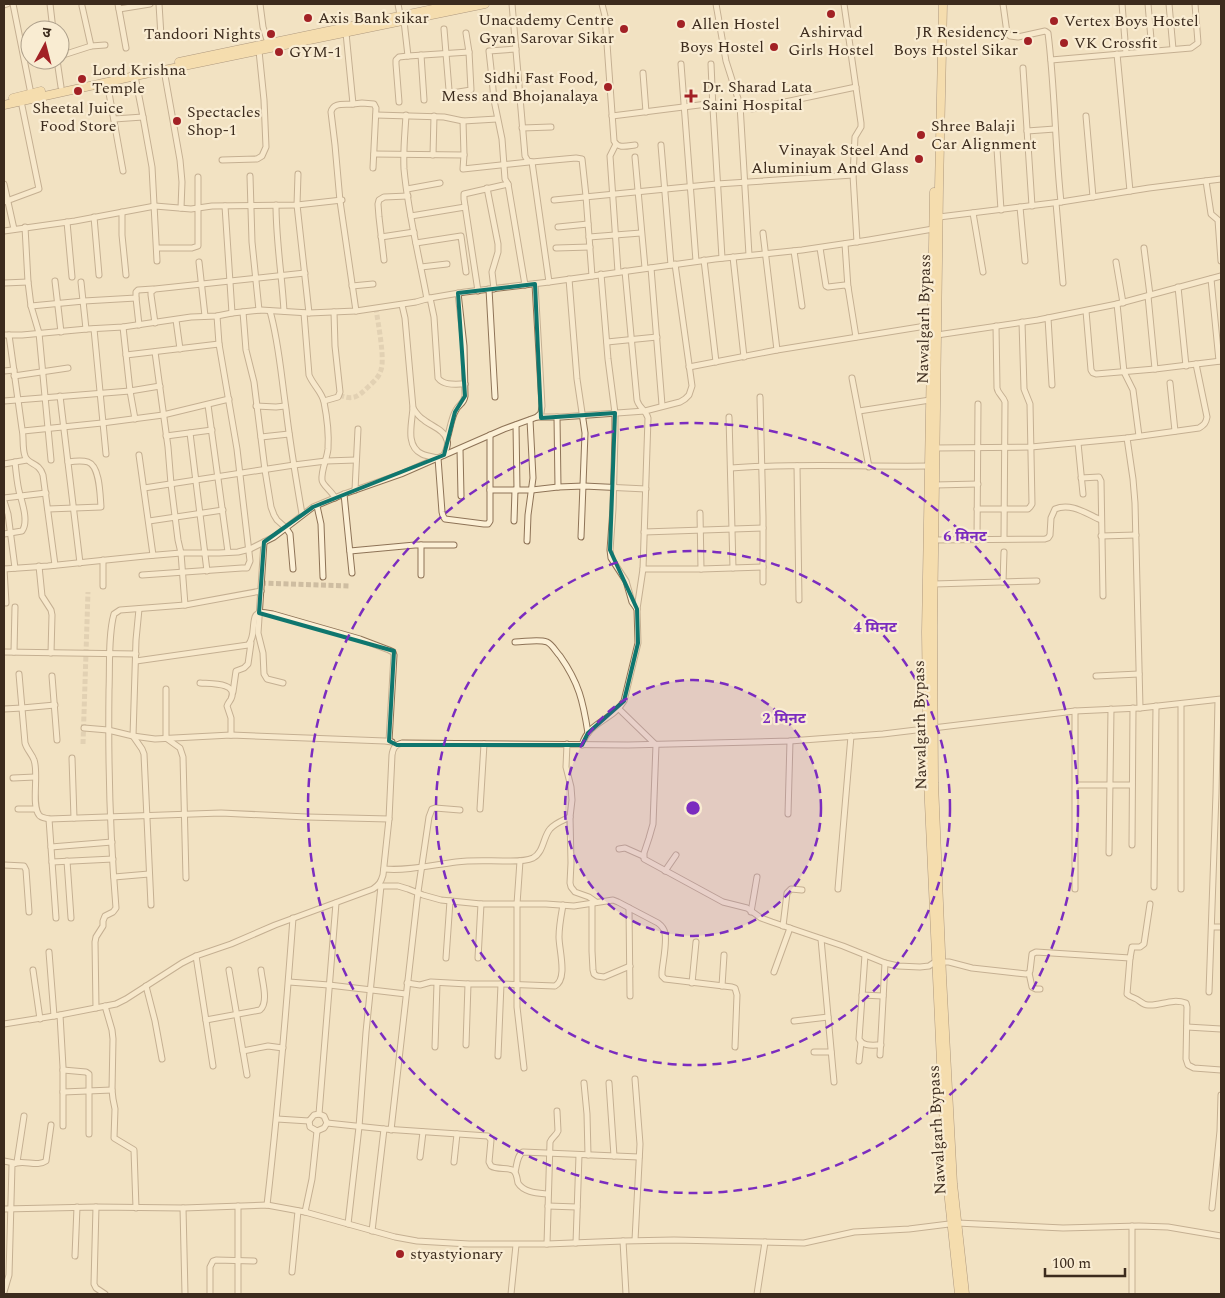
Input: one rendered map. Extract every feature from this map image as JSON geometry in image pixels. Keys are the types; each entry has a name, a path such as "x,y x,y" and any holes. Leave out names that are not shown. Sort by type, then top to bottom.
{"main road":[{"path":"4,105 346,33 457,4"},
{"path":"4,100 268,43 485,4"},
{"name":"Nawalgarh Bypass","path":"930,728 926,632 939,4"},
{"name":"Nawalgarh Bypass","path":"943,4 934,584 928,781 938,962 946,1171 965,1294"},
{"name":"Nawalgarh Bypass","path":"954,1224 959,1294"}],"street":[{"path":"13,4 31,94"},
{"path":"50,4 52,20"},
{"path":"126,48 118,6 150,4"},
{"path":"159,4 161,36"},
{"path":"260,4 263,27 268,43"},
{"path":"398,4 408,56"},
{"path":"512,4 525,156 530,162 549,282"},
{"path":"602,4 605,16 614,141 616,144 610,156 618,272"},
{"path":"716,4 726,61 740,105 750,256"},
{"path":"844,4 861,123 861,127 855,137 853,175 857,242"},
{"path":"1003,4 1007,33 1010,36 1018,37 1045,31 1048,33 1063,283"},
{"path":"1122,4 1126,53"},
{"path":"1148,4 1152,51"},
{"path":"1169,4 1173,49"},
{"path":"1051,60 1191,48 1198,43 1195,4"},
{"path":"82,6 91,46"},
{"path":"444,29 449,90 452,93 471,90 466,33"},
{"path":"346,33 353,104"},
{"path":"70,53 91,46 106,45"},
{"path":"516,49 488,51 497,119 502,139 506,179 525,285"},
{"path":"222,160 257,159 262,156 266,147 260,51"},
{"path":"399,102 396,60 399,57 469,52"},
{"path":"1117,54 1130,191"},
{"path":"421,55 424,100"},
{"path":"681,64 696,261"},
{"path":"712,64 722,258"},
{"path":"1023,68 1032,206"},
{"path":"59,70 61,87"},
{"path":"164,70 180,160 182,182 181,208"},
{"path":"643,73 646,112"},
{"path":"135,76 152,167 157,261"},
{"path":"107,82 123,171"},
{"path":"752,109 856,87"},
{"path":"6,201 39,189 21,101"},
{"path":"356,311 331,112 332,107 335,105 374,104 376,115 373,168"},
{"path":"612,116 707,104 713,110"},
{"path":"376,115 434,116 463,120 497,119"},
{"path":"406,115 404,167 416,243 434,325 438,378 441,382 447,384 465,384"},
{"path":"114,119 143,116"},
{"path":"433,155 434,116"},
{"path":"1086,116 1093,197"},
{"path":"463,120 463,169 504,164 582,159 592,276"},
{"path":"522,128 551,127"},
{"path":"1027,131 1055,129"},
{"path":"616,144 619,146 635,145"},
{"path":"6,603 4,569 153,555 204,554 250,549 274,537 302,514 317,506 537,417 582,416 645,410 680,402 685,399 689,395 692,386 673,264 661,145"},
{"path":"997,148 1001,210"},
{"path":"374,154 464,155"},
{"path":"635,157 642,233 657,337 662,405"},
{"path":"298,174 297,205 305,273 309,375 312,384 324,401 328,449 322,481 335,498"},
{"path":"554,200 717,184 853,175"},
{"path":"250,176 252,242 259,310"},
{"path":"157,248 192,248 198,246 198,177"},
{"path":"939,217 1058,203 1130,191 1221,180"},
{"path":"1206,181 1211,214 1218,220 1221,261"},
{"path":"407,189 440,183"},
{"path":"4,184 6,201 14,230"},
{"path":"478,291 464,194 508,184"},
{"path":"487,188 498,244 498,252 492,272 495,397"},
{"path":"384,260 379,200 384,197 408,196"},
{"path":"4,231 155,206 198,208 297,205 341,200"},
{"path":"276,205 276,231 284,311"},
{"path":"225,206 232,313"},
{"path":"411,216 465,207"},
{"path":"1020,207 1025,260"},
{"path":"122,212 126,275"},
{"path":"973,213 983,272"},
{"path":"94,216 98,275"},
{"path":"67,222 72,277"},
{"path":"558,227 588,224"},
{"path":"25,228 28,282 31,306 39,334 51,460"},
{"path":"55,565 46,493 41,470 38,466 27,460 24,455 23,431 6,335 123,327 259,310 306,313 356,311 402,305 458,293 704,260 820,248 933,229"},
{"path":"381,237 414,232"},
{"path":"590,237 642,233"},
{"path":"763,233 764,254 777,350"},
{"path":"416,243 461,236 466,272"},
{"path":"845,244 848,288 856,337"},
{"path":"556,248 590,247"},
{"path":"820,248 826,286 845,285 848,288"},
{"path":"1144,248 1155,369"},
{"path":"794,251 802,306"},
{"path":"733,257 744,357"},
{"path":"704,260 716,362"},
{"path":"199,262 205,316"},
{"path":"1116,262 1124,372 1133,390 1139,436"},
{"path":"421,267 447,264"},
{"path":"582,745 594,726 619,709 624,701 638,643 637,609 643,570 648,418 645,410 638,405 637,400 625,271"},
{"path":"139,324 136,298 138,290 305,273"},
{"path":"601,274 615,435 610,550 612,558 626,581 632,602 637,609"},
{"path":"937,335 1048,318 1120,304 1221,276"},
{"path":"568,279 577,379 585,438 582,537"},
{"path":"1086,311 1090,370 1093,373 1124,372 1220,361 1210,279"},
{"path":"55,281 61,332"},
{"path":"4,283 28,282"},
{"path":"81,282 86,329"},
{"path":"352,286 373,284"},
{"path":"535,284 542,406 541,413 537,417"},
{"path":"1178,287 1186,366"},
{"path":"155,289 151,292 155,323"},
{"path":"447,439 455,412 464,402 464,346 458,293"},
{"path":"31,306 136,298"},
{"path":"402,305 405,318 413,408 412,444 422,454 438,458"},
{"path":"270,311 279,353 285,406 302,514"},
{"path":"243,312 246,350 254,382 271,506 277,520 290,534 293,569"},
{"path":"324,401 338,397 340,392 335,346 334,312"},
{"path":"142,575 247,568 250,561 230,400 219,344 216,316"},
{"path":"1048,318 1052,385"},
{"path":"176,320 180,349"},
{"path":"978,509 1028,509 1032,504 1030,404 1024,389 1022,322"},
{"path":"689,368 777,350 932,325"},
{"path":"996,326 997,388 998,393 1005,402 1004,539"},
{"path":"123,327 135,419"},
{"path":"94,329 106,454"},
{"path":"607,342 657,337"},
{"path":"126,355 219,344"},
{"path":"156,352 181,553 185,605"},
{"path":"935,448 1031,447 1127,438 1199,428 1204,426 1207,417 1196,364"},
{"path":"4,371 14,373 43,372 68,368"},
{"path":"852,378 869,467"},
{"path":"1170,383 1175,431"},
{"path":"4,401 160,386"},
{"path":"60,396 80,563"},
{"path":"760,397 763,466 763,582"},
{"path":"23,431 163,415 230,400"},
{"path":"859,411 930,400"},
{"path":"977,540 978,404"},
{"path":"208,405 228,552"},
{"path":"256,406 285,406"},
{"path":"413,408 425,422 444,434 448,446 444,455"},
{"path":"557,417 558,487"},
{"path":"729,417 733,568"},
{"path":"527,541 528,515 532,490 530,420"},
{"path":"514,521 516,425"},
{"path":"355,490 358,429"},
{"path":"166,436 212,430"},
{"path":"190,433 207,571"},
{"path":"261,437 289,434"},
{"path":"438,458 443,516 450,520 488,524 491,518 490,436"},
{"path":"1127,438 1134,479 1140,708"},
{"path":"1078,443 1083,494"},
{"path":"460,449 461,496"},
{"path":"139,455 153,555"},
{"path":"4,464 27,460"},
{"path":"144,488 294,465 356,460"},
{"path":"48,509 101,507 97,475 93,465 83,461 68,462"},
{"path":"4,534 22,531 25,527 24,506 15,462"},
{"path":"731,468 763,466 929,466"},
{"path":"797,466 799,600"},
{"path":"1081,478 1096,476 1101,478 1103,596"},
{"path":"935,485 978,484"},
{"path":"490,490 532,490 584,486 646,489"},
{"path":"15,568 7,507 4,500 46,493"},
{"path":"344,494 352,574"},
{"path":"317,506 321,524 323,577"},
{"path":"934,540 1039,540 1048,538 1051,532 1052,513 1055,509 1064,506 1071,507 1101,520"},
{"path":"149,521 222,510"},
{"path":"700,513 701,569"},
{"path":"644,532 763,528"},
{"path":"1101,536 1136,534"},
{"path":"264,542 258,633 263,653 264,674 267,679 282,684"},
{"path":"350,551 421,545 454,546"},
{"path":"421,545 421,575"},
{"path":"1003,582 1004,552"},
{"path":"103,560 103,586"},
{"path":"39,566 43,600 51,610 52,615 51,653"},
{"path":"643,570 763,567"},
{"path":"934,584 1037,581"},
{"path":"96,1008 95,942 98,932 103,926 105,916 116,911 110,816 108,730 110,654 114,614 120,610 185,605 261,591"},
{"path":"14,652 15,607"},
{"path":"139,609 133,736 144,754 151,905"},
{"path":"231,735 231,718 227,706 233,692 236,671 248,664 255,617 256,614 260,613 273,614 316,626 360,639 393,652 395,659 389,741"},
{"path":"515,642 541,641 550,644 555,650 570,671 578,688 583,703 588,733"},
{"path":"136,661 248,645 251,642"},
{"path":"4,652 136,654"},
{"path":"19,674 25,743 35,761 36,810 40,816 49,819 221,813 307,818 389,819"},
{"path":"1096,676 1139,674"},
{"path":"52,676 57,740"},
{"path":"200,683 223,684 233,692"},
{"path":"166,689 166,738"},
{"path":"348,1224 359,1127 380,886 384,869 389,819 392,755 393,749 402,743 656,745 790,741 930,728 1075,711 1140,708 1219,699 1219,793 1209,992"},
{"path":"1181,704 1181,889"},
{"path":"4,709 55,705"},
{"path":"1154,888 1156,706"},
{"path":"1132,845 1133,708"},
{"path":"619,709 656,745 653,824 643,856"},
{"path":"1109,853 1111,709"},
{"path":"1075,711 1075,889"},
{"path":"84,728 108,730 150,738 231,735 389,741 397,745"},
{"path":"838,889 851,736"},
{"path":"166,738 177,744 182,751 186,878"},
{"path":"788,814 790,741"},
{"path":"480,809 484,744"},
{"path":"566,744 566,767 572,794 570,817 571,887 575,892 589,896 594,903 592,951 594,974 604,977 630,966"},
{"path":"72,758 74,818"},
{"path":"13,778 35,777"},
{"path":"1076,785 1132,785"},
{"path":"391,1130 421,867 430,812 435,808 460,810"},
{"path":"18,809 36,810"},
{"path":"384,869 405,870 473,860 520,861 531,859 537,856 551,828 570,817"},
{"path":"49,819 56,918"},
{"path":"51,848 112,842"},
{"path":"620,849 625,848 643,856 646,861 723,902 740,906 761,918 885,964 920,968 938,962 949,962 975,969 1029,973"},
{"path":"665,871 676,855"},
{"path":"52,862 113,859"},
{"path":"67,861 71,918"},
{"path":"520,861 517,904 517,1013 524,1068"},
{"path":"4,865 24,866 26,870 29,912"},
{"path":"114,876 149,874"},
{"path":"751,912 757,877"},
{"path":"4,1024 116,1004 182,962 196,956 380,886 398,886 431,898 482,904 574,906 613,900 663,927 666,939 662,976 665,979 735,988 735,1047"},
{"path":"783,926 787,893 791,890 802,890"},
{"path":"446,958 450,901"},
{"path":"319,1114 336,903"},
{"path":"478,958 482,904"},
{"path":"1150,904 1144,944 1132,947 1126,994 1148,1005 1168,1002 1186,1003 1188,1027 1186,1059 1188,1065 1194,1068 1221,1070"},
{"path":"407,982 420,985 430,982 555,986 561,980 562,972 559,928 563,905"},
{"path":"629,908 630,996"},
{"path":"267,1205 277,1119 293,918"},
{"path":"1212,927 1221,927"},
{"path":"774,972 790,928"},
{"path":"821,939 834,1082"},
{"path":"692,983 696,942"},
{"path":"49,952 63,1070 63,1126"},
{"path":"1040,989 1032,987 1029,973 1031,956 1036,952 1130,958"},
{"path":"859,1061 861,1042 859,1033 865,955"},
{"path":"196,956 213,1066"},
{"path":"722,986 724,956"},
{"path":"880,1055 885,964"},
{"path":"33,970 40,1019"},
{"path":"228,970 247,1075"},
{"path":"206,1020 263,1008 265,999 261,970"},
{"path":"289,982 406,994"},
{"path":"434,1046 437,983"},
{"path":"466,1045 468,984"},
{"path":"498,1056 501,984"},
{"path":"146,986 162,1059"},
{"path":"862,995 884,996"},
{"path":"105,1006 113,1039 112,1090 116,1109 114,1138 134,1150 136,1208"},
{"path":"794,1020 828,1017"},
{"path":"1188,1027 1221,1029"},
{"path":"861,1042 881,1045"},
{"path":"243,1051 268,1046 283,1048"},
{"path":"814,1052 831,1052"},
{"path":"63,1070 88,1073 90,1076 89,1134"},
{"path":"635,1080 639,1138 635,1240"},
{"path":"584,1083 588,1155"},
{"path":"609,1083 614,1156"},
{"path":"63,1092 112,1090"},
{"path":"1212,1208 1219,1168 1221,1095"},
{"path":"547,1244 551,1139 558,1131 557,1111"},
{"path":"317,1131 310,1127 310,1121 312,1117 319,1114"},
{"path":"317,1131 324,1128 326,1123 326,1118 319,1114"},
{"path":"4,1292 9,1275 11,1169 16,1163 24,1116"},
{"path":"277,1119 310,1121"},
{"path":"326,1123 391,1130 488,1136 491,1140 489,1162 491,1166 496,1169 512,1170 515,1172"},
{"path":"4,1160 16,1163 40,1164 46,1162 51,1125"},
{"path":"372,1231 384,1129"},
{"path":"305,1212 312,1179 317,1131"},
{"path":"420,1157 423,1132"},
{"path":"454,1162 457,1134"},
{"path":"548,1194 532,1192 521,1187 515,1172 521,1153 639,1157"},
{"path":"576,1243 579,1155"},
{"path":"4,1209 183,1208 267,1205 305,1212 372,1231 417,1241 440,1243 547,1244 635,1240 804,1243 854,1232 954,1224 1063,1228 1168,1227 1221,1236"},
{"path":"238,1206 238,1294"},
{"path":"548,1206 577,1207"},
{"path":"96,1207 94,1284 96,1288 105,1294"},
{"path":"74,1256 77,1208"},
{"path":"183,1208 185,1294"},
{"path":"292,1272 298,1211"},
{"path":"1132,1226 1132,1294"},
{"path":"623,1241 626,1294"},
{"path":"756,1294 764,1242"},
{"path":"511,1294 516,1244"},
{"path":"210,1294 210,1267 213,1261 254,1260"}],"highlighted area":[{"path":"535,284 541,418 615,413 610,550 637,609 638,643 624,701 588,733 582,745 397,745 389,741 394,651 259,613 264,542 313,507 444,455 455,412 465,396 458,293"}],"tunnel":[{"path":"339,395 351,398 357,396 380,373 382,349 376,309"},
{"path":"261,583 350,586"},
{"path":"83,744 88,592"}],"place":[{"name":"Ashirvad Girls Hostel","path":"831,14"},
{"name":"Axis Bank sikar","path":"308,18"},
{"name":"Vertex Boys Hostel","path":"1054,21"},
{"name":"Allen Hostel","path":"681,24"},
{"name":"Unacademy Centre Gyan Sarovar Sikar","path":"624,29"},
{"name":"Tandoori Nights","path":"271,34"},
{"name":"JR Residency - Boys Hostel Sikar","path":"1028,41"},
{"name":"VK Crossfit","path":"1064,43"},
{"name":"Boys Hostel","path":"774,47"},
{"name":"GYM-1","path":"279,52"},
{"name":"Lord Krishna Temple","path":"82,79"},
{"name":"Sidhi Fast Food, Mess and Bhojanalaya","path":"608,87"},
{"name":"Sheetal Juice Food Store","path":"78,91"},
{"name":"Dr. Sharad Lata Saini Hospital","path":"691,96"},
{"name":"Spectacles Shop-1","path":"177,121"},
{"name":"Shree Balaji Car Alignment","path":"921,135"},
{"name":"Vinayak Steel And Aluminium And Glass","path":"919,159"},
{"name":"styastyionary","path":"400,1254"}]}
